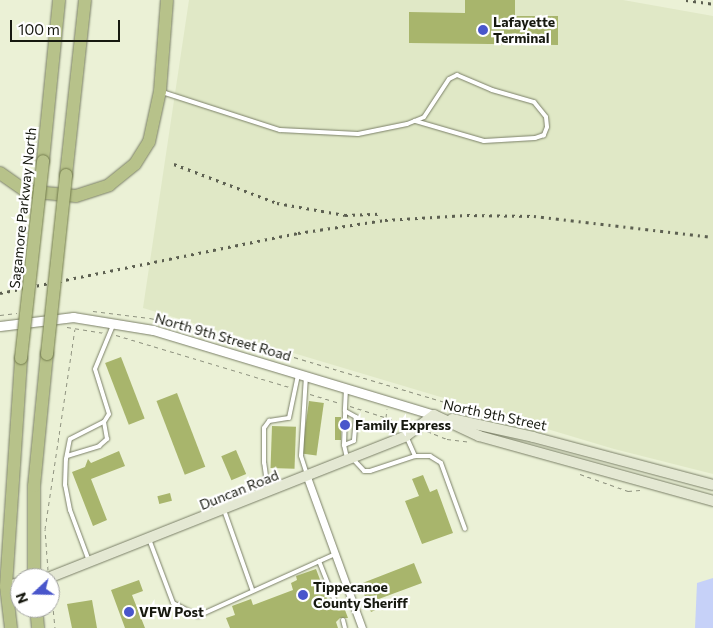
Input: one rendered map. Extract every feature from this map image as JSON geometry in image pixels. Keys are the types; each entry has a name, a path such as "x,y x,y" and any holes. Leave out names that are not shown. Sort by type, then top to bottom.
{"highway":[{"name":"Sagamore Parkway North","path":"11,628 3,588 21,358 60,0"},
{"path":"0,174 26,190 50,196 76,196 108,184 135,164 149,142 160,91 167,0"},
{"path":"34,568 34,486 86,2"}],"main road":[{"name":"Duncan Road","path":"60,574 307,478 406,436 434,415"},
{"name":"North 9th Street","path":"434,415 533,437 713,485"},
{"name":"North 9th Street","path":"434,415 479,436 713,501"}],"street":[{"name":"North 9th Street Road","path":"0,326 73,317 114,323 203,344 434,415"},
{"path":"307,478 362,628"}],"lane":[{"path":"160,91 280,130 358,134 415,122 484,141 534,138 544,135 547,126 546,118 534,102 492,90 457,75 449,79 434,104 415,122"},
{"path":"90,563 70,510 65,485 67,456 70,439 76,433 104,422 109,414 95,369 114,323"},
{"path":"269,492 264,463 264,428 269,421 289,418 295,389 302,375"},
{"path":"302,375 305,392 301,456 307,478"},
{"path":"346,389 344,445 350,459 364,471 382,468 415,456 430,456 441,463 465,529"},
{"path":"344,445 354,441 356,417 345,412"},
{"path":"67,456 99,446 106,439 104,422"},
{"path":"406,436 415,456"},
{"path":"224,510 252,589"},
{"path":"149,539 173,603 187,612 198,616 252,589 335,554"},
{"path":"319,560 336,604"},
{"path":"343,620 346,628"}],"path":[{"path":"66,326 109,334 295,389"},
{"path":"47,565 45,530 76,328"},
{"path":"305,392 386,418"}],"shaded area":[{"path":"189,0 623,0 713,16 713,474 614,449 143,308"},
{"path":"713,578 713,628 695,628 697,583"}],"building":[{"name":"Lafayette Terminal","path":"465,0 515,0 515,16 558,16 558,45 409,43 409,12 465,13"},
{"path":"121,357 145,419 129,425 105,363"},
{"path":"177,393 205,467 185,475 156,401"},
{"path":"309,401 324,403 316,456 302,453"},
{"path":"335,417 341,417 341,440 335,440"},
{"path":"272,426 296,427 295,469 271,468"},
{"path":"236,450 246,474 231,480 221,456"},
{"path":"119,451 125,466 91,479 107,520 93,526 72,472 85,467 88,459 91,463"},
{"path":"423,475 430,492 437,489 453,533 422,544 405,501 419,496 412,479"},
{"path":"170,493 172,501 159,504 157,496"},
{"path":"414,563 422,583 376,600 380,608 371,612 360,584"},
{"name":"Tippecanoe County Sheriff","path":"316,569 330,606 337,608 342,602 348,618 340,618 336,622 338,628 230,628 226,618 235,615 232,606 251,599 253,605 293,590 291,583 297,580 296,576"},
{"name":"VFW Post","path":"139,580 143,591 132,595 145,628 125,628 111,590"},
{"path":"92,600 97,628 72,628 67,604"}],"railway":[{"path":"686,0 713,4"},
{"path":"174,164 277,203 345,215 379,214"},
{"path":"0,293 298,233 385,220 467,215 534,216 713,237"}],"place":[{"name":"Lafayette Terminal","path":"483,30"},
{"name":"Family Express","path":"345,425"},
{"name":"Tippecanoe County Sheriff","path":"303,595"},
{"name":"VFW Post","path":"129,612"}]}
